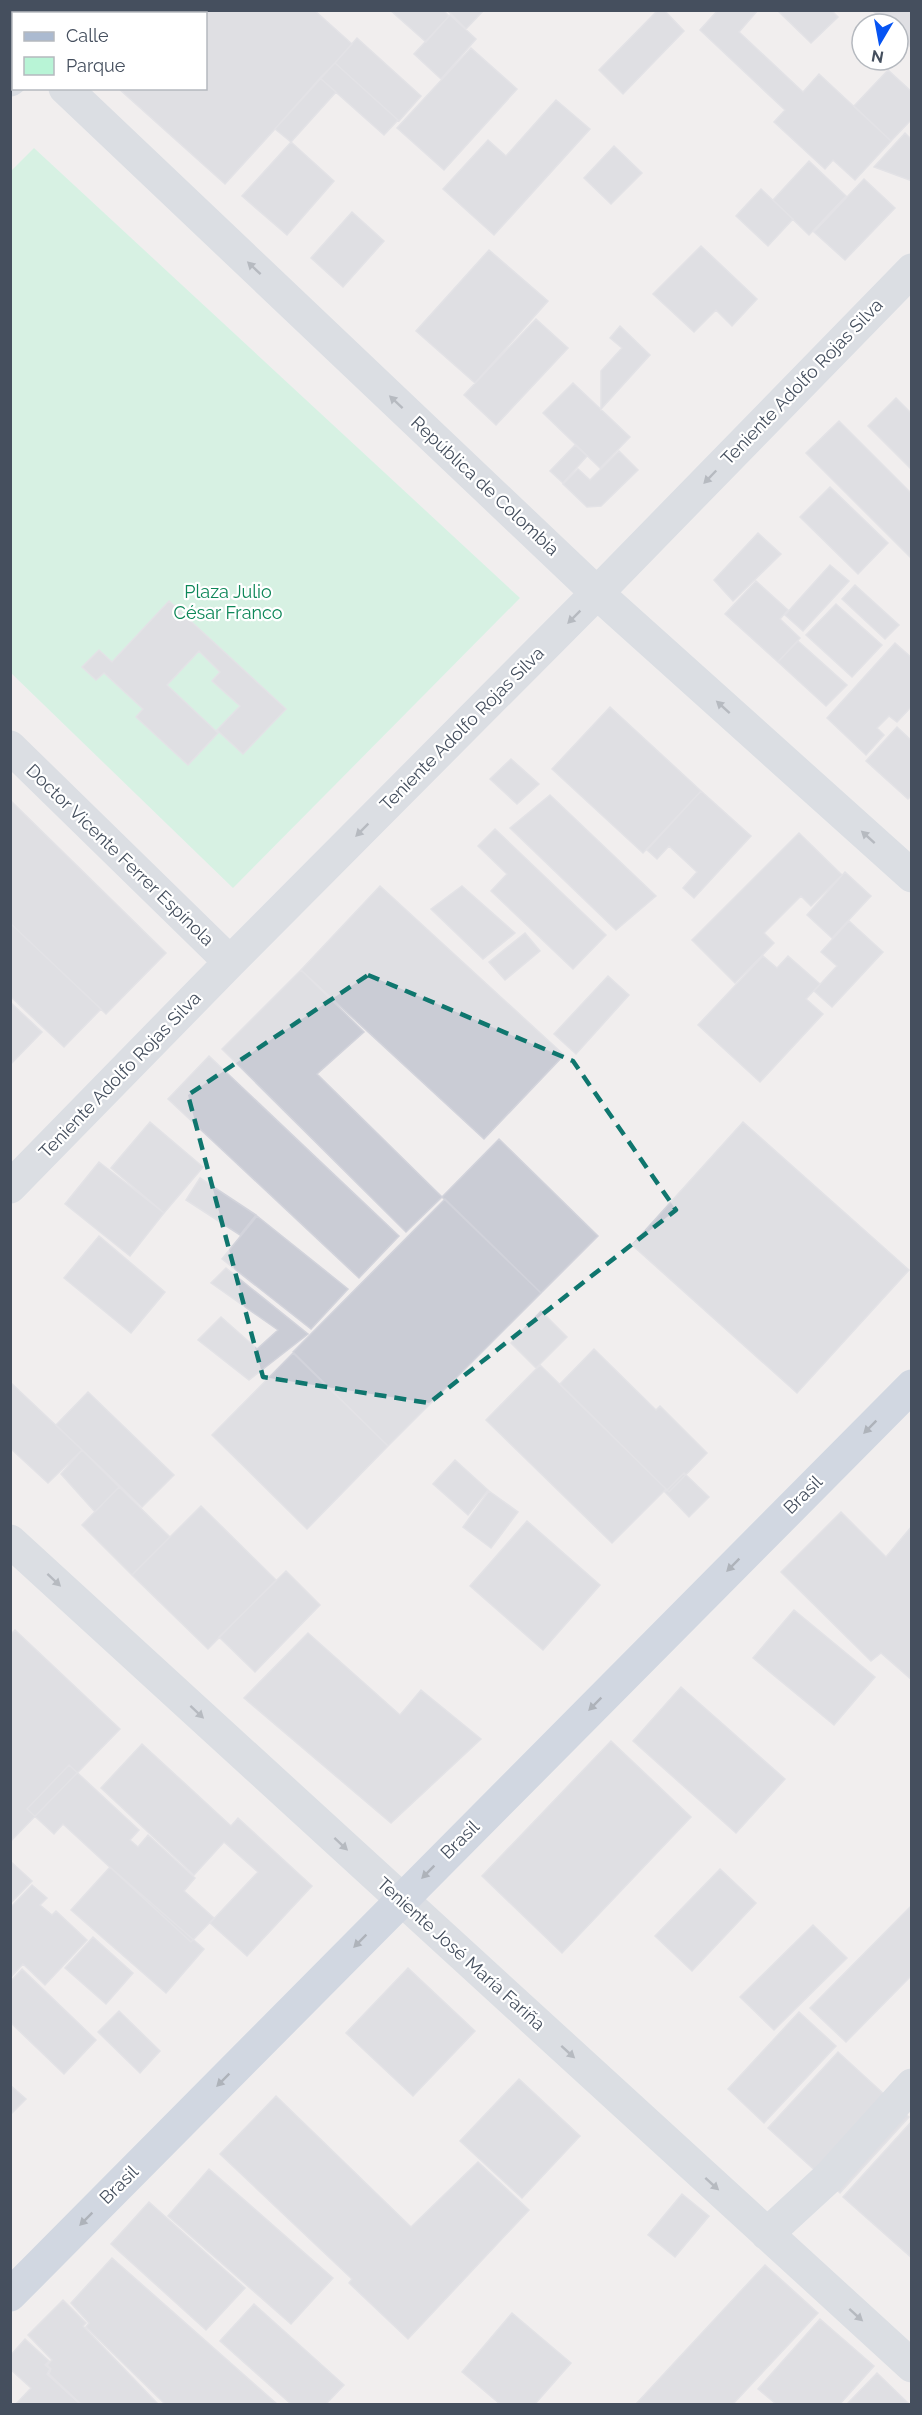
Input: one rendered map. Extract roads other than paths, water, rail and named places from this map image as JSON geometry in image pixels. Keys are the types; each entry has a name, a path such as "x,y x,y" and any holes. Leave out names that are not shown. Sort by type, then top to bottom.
{"main road":[{"name":"Brasil","path":"10,2295 912,1386"}],"street":[{"name":"República de Colombia","path":"67,90 597,594 912,876"},
{"name":"Teniente Adolfo Rojas Silva","path":"10,1187 230,962 597,594 912,270"},
{"name":"Doctor Vicente Ferrer Espínola","path":"10,747 230,962"},
{"name":"Teniente José María Fariña","path":"10,1541 912,2366"},
{"path":"767,2234 829,2177 912,2085"}],"park label":[{"name":"Plaza Julio César Franco","path":"228,602"}]}
